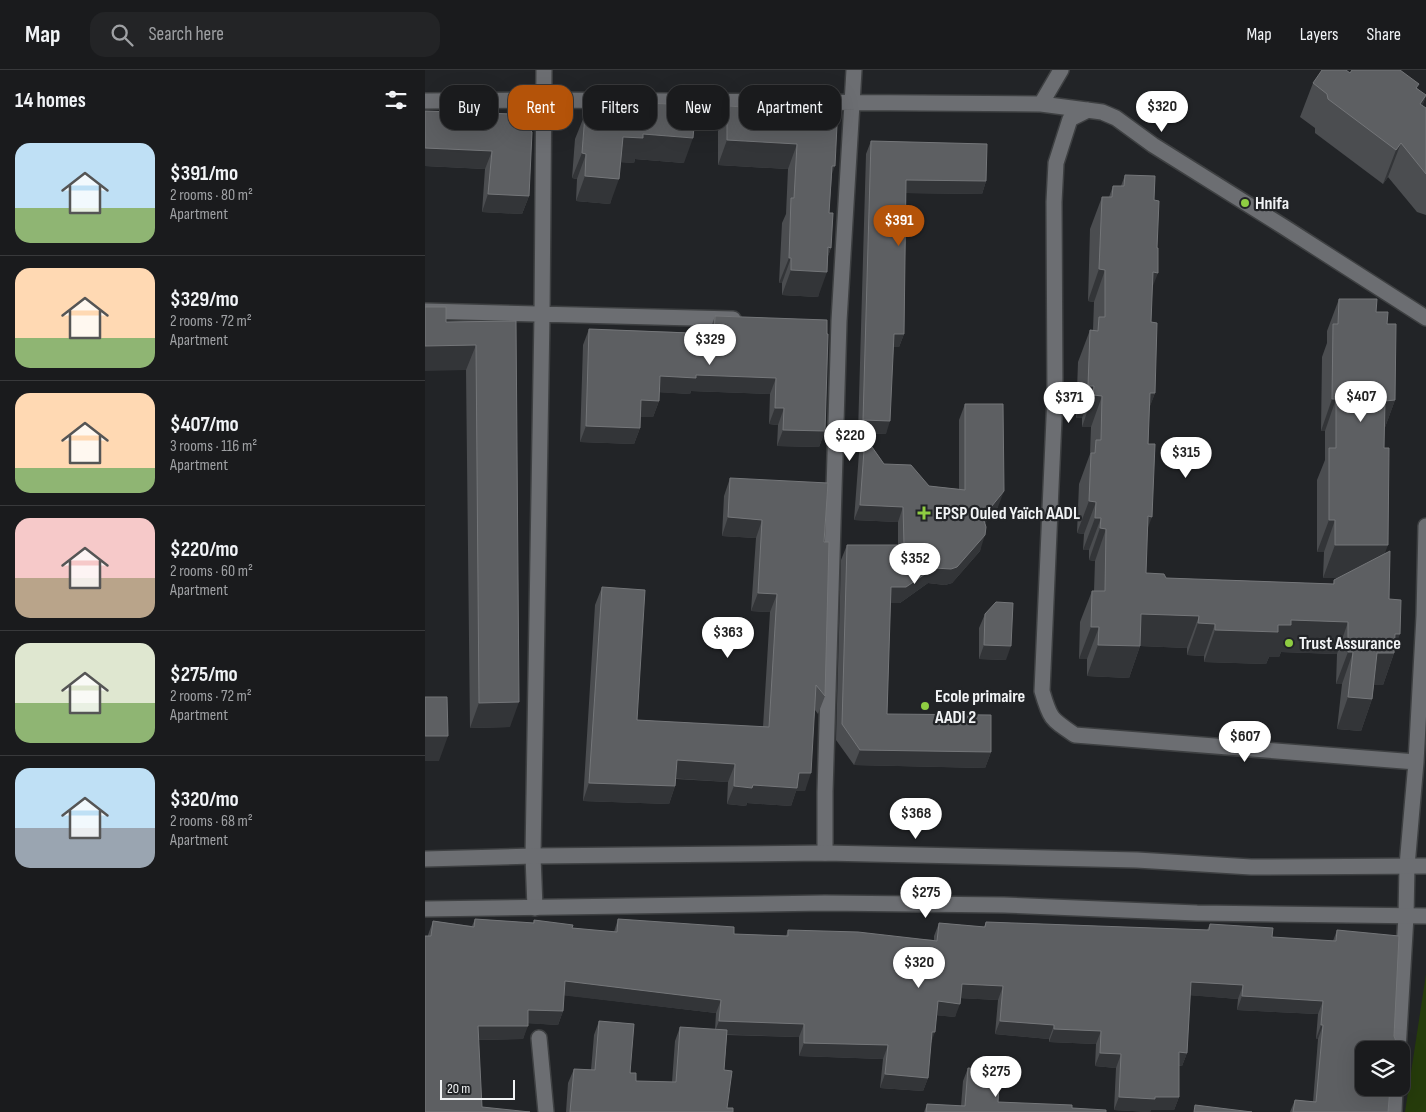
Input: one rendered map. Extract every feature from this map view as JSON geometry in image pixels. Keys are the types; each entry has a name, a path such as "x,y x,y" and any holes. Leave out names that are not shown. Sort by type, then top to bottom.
{"street":[{"path":"544,70 544,85"},
{"path":"825,853 834,321 853,70"},
{"path":"1041,104 1061,70"},
{"path":"425,101 508,100"},
{"path":"573,100 1041,104 1102,112 1116,118 1161,150 1426,318"},
{"path":"1088,110 1070,119 1056,163 1054,202 1055,396 1042,691 1048,714 1075,734 1416,762"},
{"path":"535,908 533,856 542,315 543,130"},
{"path":"425,311 750,319"},
{"path":"1399,1041 1407,866 1416,762 1425,616 1426,526"},
{"path":"425,859 825,853 1137,860 1251,867 1426,866"},
{"path":"425,909 825,903 1004,905 1197,913 1426,916"},
{"path":"539,1038 546,1112"},
{"path":"1393,1112 1394,1096"}],"green space":[{"path":"1426,974 1426,1112 1405,1112 1407,1096 1410,1096 1410,1079"}],"building":[{"path":"1322,70 1346,70 1350,73 1352,70 1400,70 1419,84 1416,88 1426,95 1420,104 1426,108 1426,174 1401,143 1396,150 1328,99 1327,94 1313,83"},
{"path":"657,104 667,104 667,130 694,130 693,138 643,134 643,138 623,137 619,179 585,176 586,154 582,153 584,130 657,130"},
{"path":"729,106 739,107 739,130 837,130 835,166 832,166 829,213 833,213 831,248 828,247 827,272 791,270 791,258 789,258 791,198 794,198 797,144 727,140"},
{"path":"425,111 440,112 440,130 498,130 498,114 508,114 508,130 530,130 532,132 529,196 488,194 492,151 425,148"},
{"path":"871,141 987,144 986,181 906,180 904,334 894,334 890,421 863,420"},
{"path":"1125,175 1155,176 1154,200 1159,201 1158,273 1153,272 1151,322 1157,323 1155,393 1150,393 1148,444 1155,444 1152,517 1148,516 1146,573 1164,574 1166,578 1334,584 1334,580 1390,551 1389,599 1401,600 1400,634 1395,634 1394,653 1377,653 1372,699 1348,697 1353,652 1348,652 1348,622 1291,620 1291,625 1278,625 1278,632 1215,630 1215,624 1198,623 1199,616 1141,614 1140,646 1098,645 1099,627 1091,627 1092,591 1105,591 1106,529 1100,528 1101,518 1095,518 1096,502 1089,501 1091,453 1095,453 1096,440 1101,440 1102,396 1093,395 1094,386 1088,386 1090,330 1098,331 1099,317 1105,317 1105,270 1099,269 1102,197 1112,197 1113,186 1124,186"},
{"path":"1339,299 1377,299 1376,312 1388,312 1387,324 1396,324 1395,400 1385,401 1384,448 1389,448 1388,545 1335,545 1335,520 1329,520 1329,448 1336,448 1336,399 1332,399 1333,324 1338,324"},
{"path":"425,307 446,307 446,322 516,321 519,702 479,703 476,345 425,346"},
{"path":"715,316 827,320 825,431 783,430 784,408 775,408 776,378 696,375 696,378 660,376 659,401 641,400 640,428 586,426 589,329 714,334"},
{"path":"965,404 1003,404 1004,491 983,517 986,527 985,535 957,567 951,569 934,568 906,587 891,587 887,714 991,715 991,752 860,750 842,724 847,545 904,545 903,507 860,505 865,437 884,464 911,465 929,486 965,490"},
{"path":"730,478 828,483 824,542 829,542 825,696 816,685 811,773 799,773 797,788 753,785 752,788 734,786 735,764 677,760 675,786 589,783 602,587 645,590 637,720 769,727 777,594 758,593 762,520 728,517"},
{"path":"996,602 1013,603 1011,646 984,645 985,614"},
{"path":"425,697 447,697 448,736 425,736"},
{"path":"475,919 534,923 534,920 573,925 572,928 617,932 618,919 734,927 734,934 788,936 788,930 858,932 937,941 939,923 985,927 986,922 1209,930 1210,924 1273,928 1272,937 1336,941 1337,930 1399,936 1394,1036 1396,1041 1355,1041 1355,1096 1389,1096 1388,1112 1293,1112 1295,1100 1316,1102 1323,1025 1321,1025 1323,1001 1242,996 1243,985 1191,982 1187,1053 1179,1052 1179,1097 1155,1097 1155,1099 1119,1097 1121,1054 1100,1053 1101,1031 1054,1029 1054,1025 1000,1021 1003,986 962,984 960,1004 938,1001 935,1032 932,1032 928,1078 885,1074 888,1045 804,1043 804,1024 719,1021 721,1000 565,981 563,1011 528,1010 528,1026 478,1026 482,1107 530,1112 425,1112 425,936 431,936 433,921 474,927"},
{"path":"599,1021 634,1024 630,1073 636,1073 636,1081 676,1082 680,1027 727,1030 724,1070 732,1071 727,1108 733,1108 733,1112 570,1112 574,1069 595,1070"},
{"path":"968,1068 1000,1070 998,1102 1072,1105 1072,1108 1106,1110 1106,1112 926,1112 927,1104 965,1106"},
{"path":"1195,1105 1252,1112 1194,1112"}],"place":[{"name":"Hnifa","path":"1245,203"},
{"name":"EPSP Ouled Yaïch AADL","path":"924,513"},
{"name":"Trust Assurance","path":"1289,643"},
{"name":"Ecole primaire AADl 2","path":"925,706"}]}
